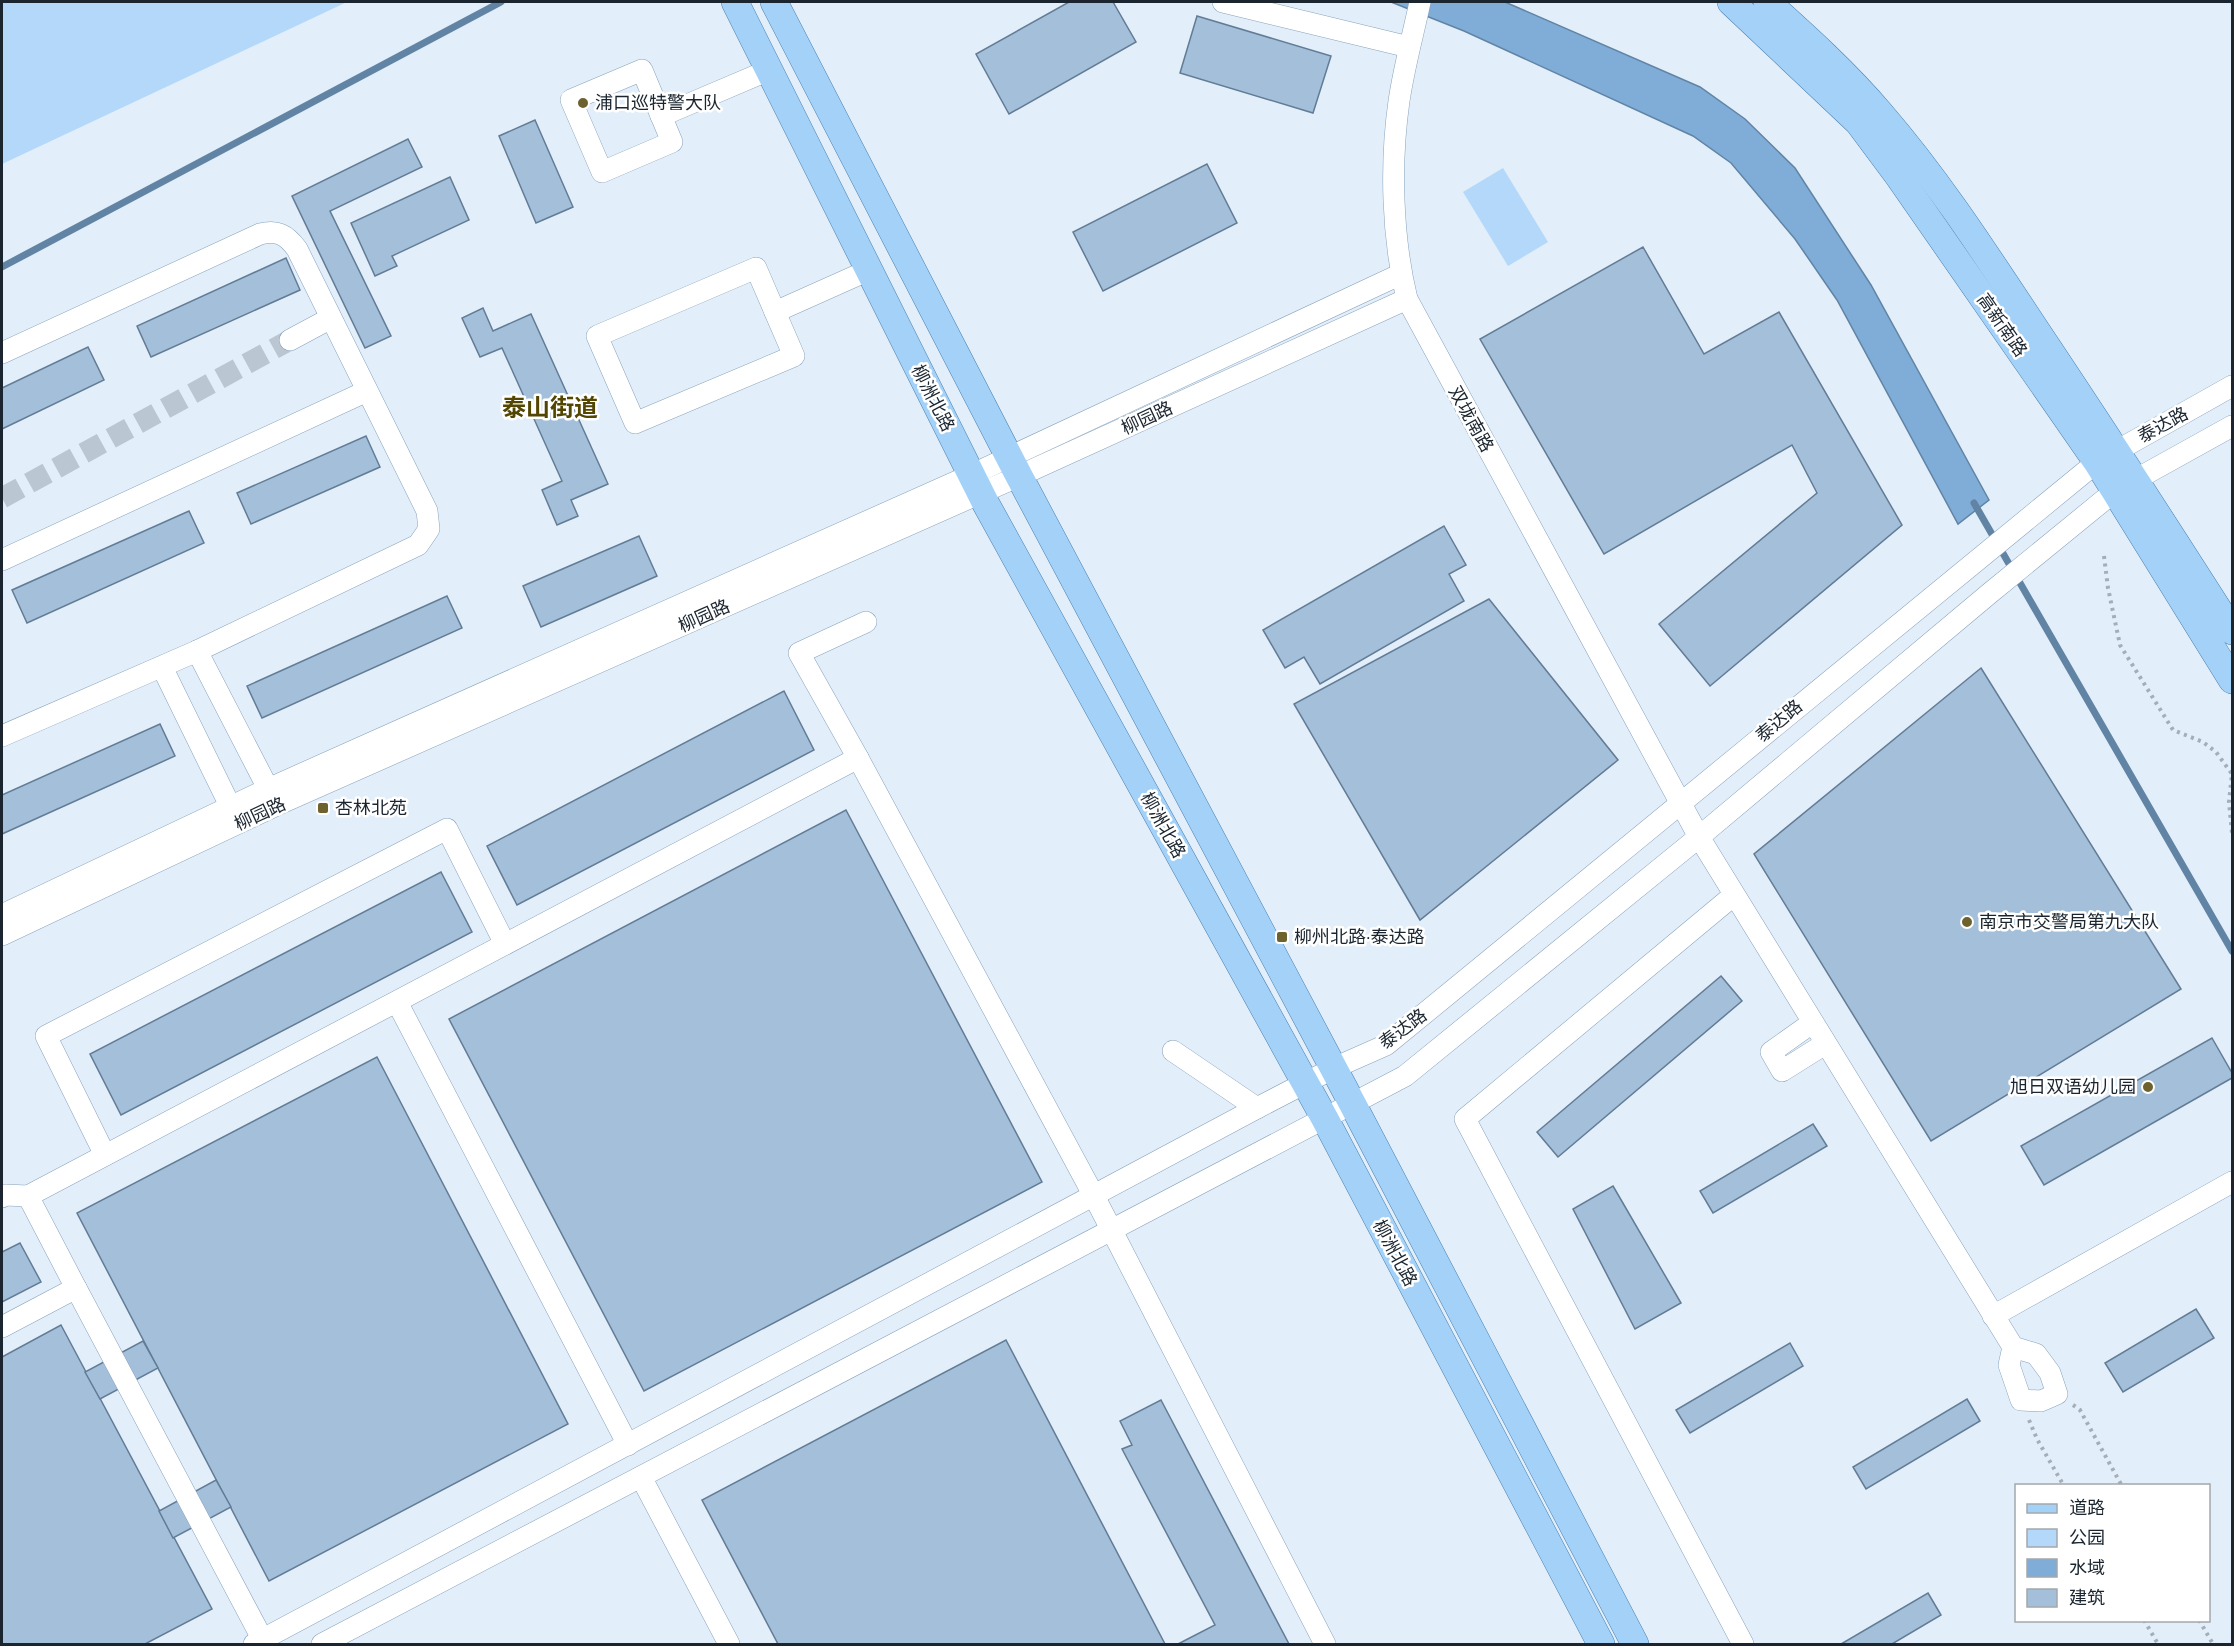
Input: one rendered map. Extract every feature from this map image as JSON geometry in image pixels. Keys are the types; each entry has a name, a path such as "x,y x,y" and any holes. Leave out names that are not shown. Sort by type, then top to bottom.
{"main road":[{"name":"柳洲北路","path":"735,2 976,484 1325,1119 1601,1644"},
{"name":"柳洲北路","path":"774,2 1014,466 1353,1103 1635,1644"},
{"name":"高新南路","path":"1731,2 1792,56 1858,122 2107,456"},
{"name":"高新南路","path":"1767,2 1871,103 1918,159 1957,211 2125,485 2232,680"},
{"name":"高新南路","path":"2125,485 2232,631"}],"street":[{"path":"1223,2 1411,41"},
{"name":"双垅南路","path":"1420,2 1399,102 1394,172 1395,214 1401,274 1407,299 1699,837 2013,1347"},
{"path":"642,70 662,116 672,142 602,172 571,100 642,70"},
{"path":"662,116 769,70"},
{"path":"2,353 260,234 274,231 288,237 297,249 427,511 429,529 418,545 197,651 2,736"},
{"path":"756,268 775,312 794,356 635,423 597,336 756,268"},
{"path":"775,312 869,270"},
{"name":"柳园路","path":"2,934 273,797 976,484 1401,274"},
{"name":"柳园路","path":"1014,466 1407,299"},
{"path":"290,340 331,318"},
{"name":"泰达路","path":"261,1643 1257,1108 1334,1068 1386,1045 1972,562 2107,456 2232,386"},
{"path":"2,560 368,391"},
{"name":"泰达路","path":"322,1644 1405,1076 1699,837 1990,593 2125,485 2232,426"},
{"path":"866,622 799,653 1094,1196 1324,1644"},
{"path":"197,651 273,797"},
{"path":"162,667 235,815"},
{"path":"2,1197 28,1196 858,758"},
{"name":"柳园路","path":"2,915 235,815"},
{"path":"105,1155 46,1036 447,829 505,944"},
{"path":"1734,895 1465,1119 1743,1644"},
{"path":"397,1002 628,1445"},
{"path":"1812,1023 1771,1052 1782,1071 1825,1044"},
{"path":"1173,1051 1257,1108"},
{"path":"1994,1316 2232,1182"},
{"path":"28,1196 261,1643"},
{"path":"2,1327 76,1288"},
{"path":"2013,1347 2036,1354 2050,1372 2057,1394 2042,1401 2021,1400 2009,1365 2013,1347"},
{"path":"650,1433 666,1464"},
{"path":"605,1457 621,1488"},
{"path":"641,1477 729,1644"}],"path":[{"path":"2104,556 2120,645 2173,730 2203,742 2216,752 2232,774 2229,802 2232,833"},
{"path":"2057,1394 2080,1410 2121,1484"},
{"path":"2021,1400 2037,1439 2063,1484"},
{"path":"2145,1622 2158,1644"},
{"path":"2200,1622 2212,1644"}],"green space":[{"path":"2,2 347,2 2,164"},
{"path":"1503,168 1548,242 1508,266 1463,192"}],"water":[{"path":"1391,2 1505,2 1700,87 1745,119 1795,168 1871,285 1989,500 1958,524 1837,300 1795,239 1731,163 1693,136 1464,31"}],"building":[{"path":"1069,2 1113,2 1136,42 1009,114 976,54"},
{"path":"1197,16 1331,56 1313,113 1180,73"},
{"path":"535,120 573,207 536,223 499,136"},
{"path":"408,139 422,167 330,211 391,336 365,348 292,196"},
{"path":"1207,164 1237,223 1103,291 1073,232"},
{"path":"450,177 469,220 392,256 397,266 375,276 351,223"},
{"path":"1643,247 1704,354 1779,312 1902,525 1710,686 1659,624 1817,493 1792,445 1604,554 1480,339"},
{"path":"286,258 300,290 151,357 137,326"},
{"path":"483,308 493,331 531,314 608,484 571,500 578,516 557,525 542,490 562,481 502,348 480,357 462,318"},
{"path":"88,347 104,380 2,429 2,388"},
{"path":"366,436 380,467 251,524 237,493"},
{"path":"189,511 204,543 27,623 12,590"},
{"path":"1444,526 1466,565 1449,574 1464,601 1320,684 1304,657 1285,668 1263,630"},
{"path":"639,536 657,576 541,627 523,586"},
{"path":"447,596 462,628 262,718 247,686"},
{"path":"1489,599 1618,760 1420,920 1294,704"},
{"name":"南京市交警局第九大队","path":"1981,668 2181,989 1931,1141 1754,854"},
{"path":"784,691 814,750 517,905 487,846"},
{"path":"160,724 175,756 2,834 2,795"},
{"path":"846,810 1042,1182 644,1391 449,1019"},
{"path":"441,872 472,932 121,1115 90,1054"},
{"path":"1721,976 1742,1001 1558,1157 1537,1132"},
{"path":"2212,1038 2232,1073 2232,1078 2044,1185 2021,1146"},
{"path":"377,1057 568,1424 269,1581 77,1213"},
{"path":"1813,1124 1827,1146 1713,1213 1700,1191"},
{"path":"1613,1186 1681,1303 1635,1329 1573,1209"},
{"path":"20,1243 41,1282 2,1302 2,1252"},
{"path":"2196,1309 2214,1338 2123,1392 2105,1363"},
{"path":"61,1325 212,1609 145,1644 2,1644 2,1357"},
{"path":"1006,1340 1165,1644 778,1644 702,1500"},
{"path":"143,1341 158,1368 100,1399 85,1372"},
{"path":"1790,1343 1803,1366 1690,1433 1676,1410"},
{"path":"1967,1399 1980,1421 1866,1489 1853,1467"},
{"path":"1161,1400 1289,1644 1178,1644 1215,1625 1122,1449 1132,1445 1120,1421"},
{"path":"216,1480 231,1507 173,1538 159,1511"},
{"path":"1928,1593 1941,1615 1892,1644 1841,1644"}],"waterway":[{"path":"2,267 501,2"},
{"path":"1974,503 2232,951"}],"tunnel":[{"path":"2,498 290,340"}],"place":[{"name":"浦口巡特警大队","path":"583,103"},
{"name":"杏林北苑","path":"323,808"},
{"name":"南京市交警局第九大队","path":"1967,922"},
{"name":"柳州北路·泰达路","path":"1282,937"},
{"name":"旭日双语幼儿园","path":"2148,1087"}],"district":[{"name":"泰山街道","path":"550,407"}]}
